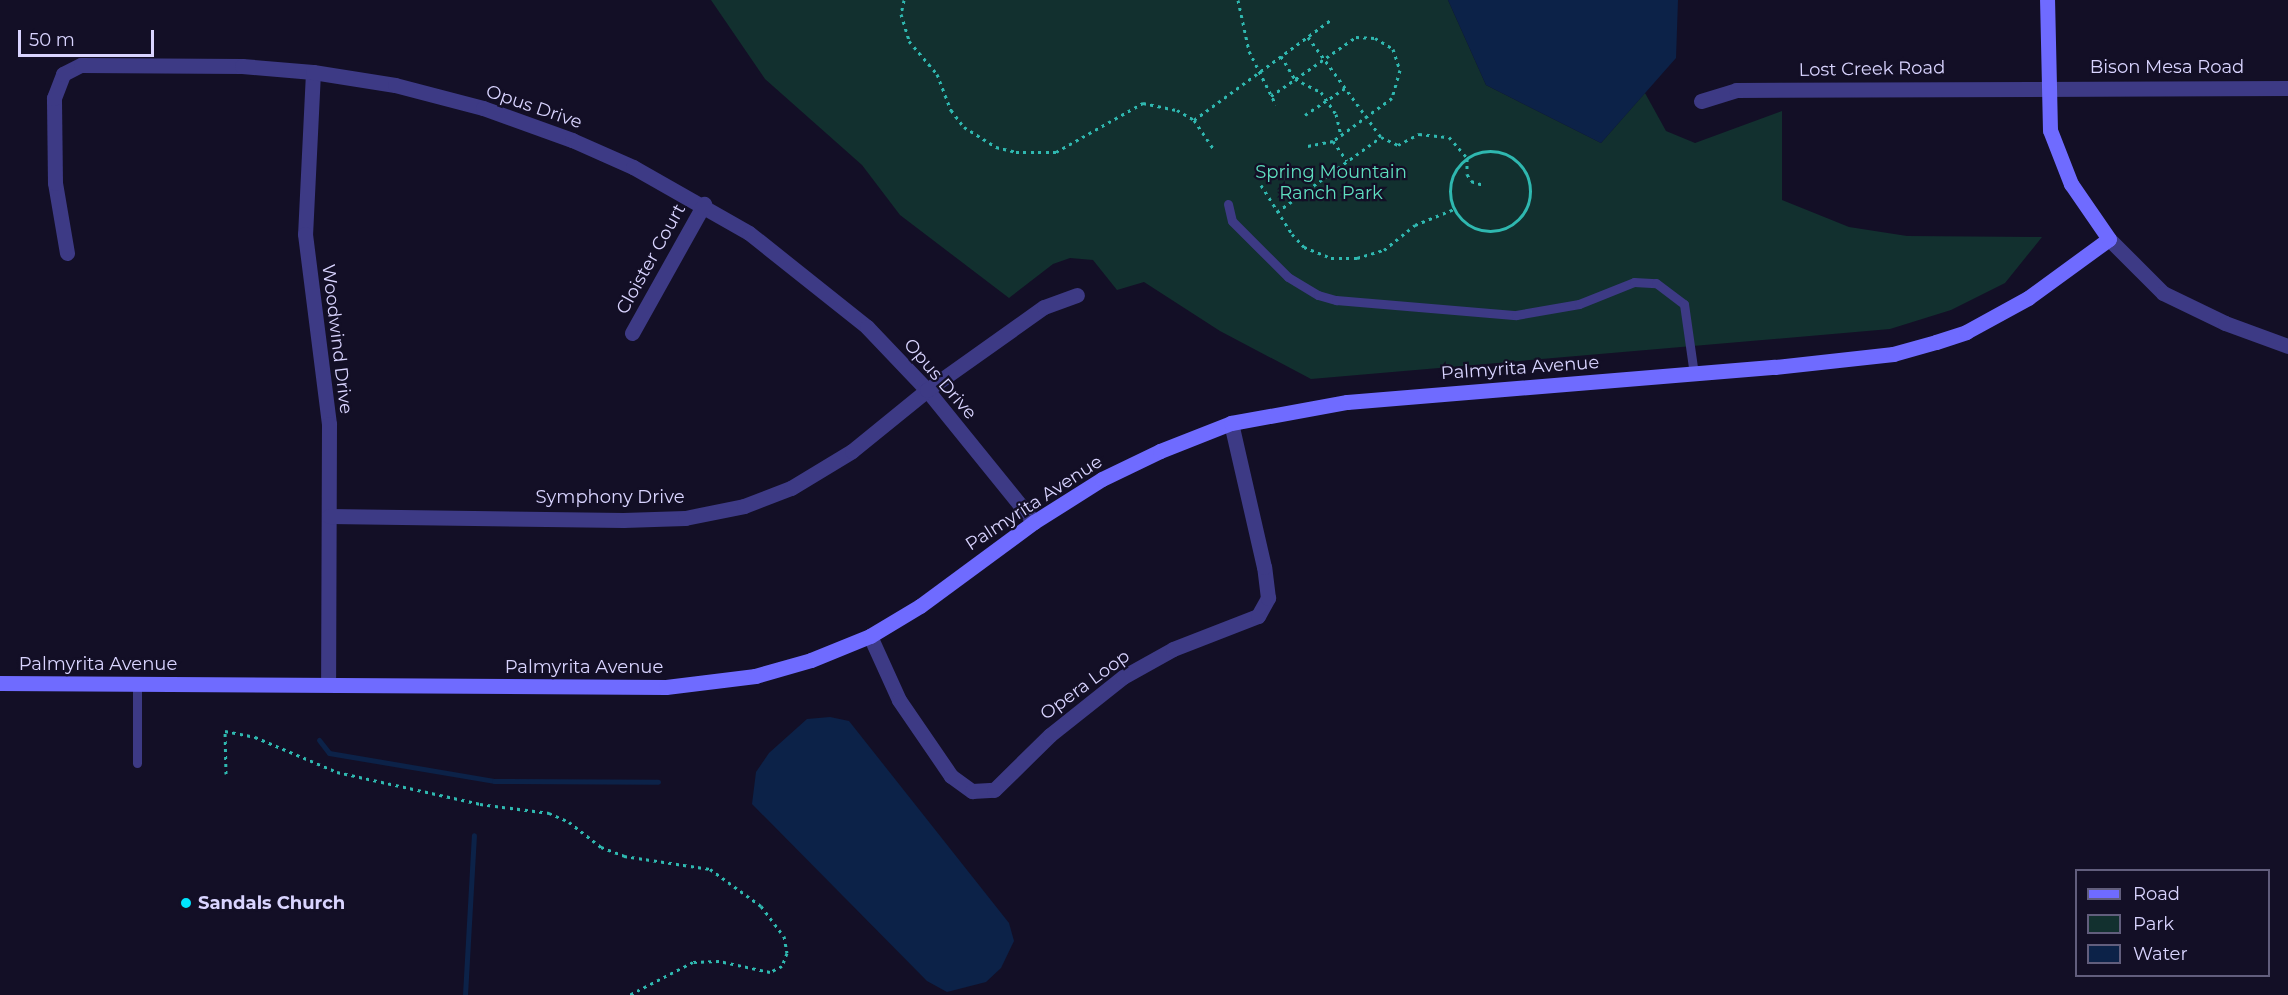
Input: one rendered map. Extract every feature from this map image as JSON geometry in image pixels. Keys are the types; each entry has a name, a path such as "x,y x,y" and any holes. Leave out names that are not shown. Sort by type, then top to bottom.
{"street":[{"path":"2046,0 2046,87 2050,130 2071,184 2109,239 2163,293 2225,323 2288,346"},
{"name":"Opus Drive","path":"67,253 55,183 52,133 54,98 63,74 81,64 242,66 313,72 394,85 483,108 572,140 704,204 819,286 867,327 927,390 1034,522"},
{"name":"Woodwind Drive","path":"313,72 305,234 327,392 328,684"},
{"name":"Bison Mesa Road","path":"2046,87 2288,88"},
{"name":"Lost Creek Road","path":"1701,101 1736,90 2046,87"},
{"name":"Cloister Court","path":"632,333 704,204"},
{"name":"Palmyrita Avenue","path":"0,683 573,687 716,683 802,663 870,636 920,606 1034,522 1130,465 1231,423 1347,402 1694,375 1893,354 1966,332 2028,298 2109,239"},
{"name":"Symphony Drive","path":"329,516 685,519 732,509 791,488 852,451 927,390 1044,307 1077,295"},
{"name":"Opera Loop","path":"870,636 899,700 951,776 972,791 994,790 1050,735 1123,677 1173,649 1258,616 1268,598 1264,567 1231,423"}],"lane":[{"path":"1228,204 1232,221 1288,277 1318,295 1336,300 1516,315 1579,304 1634,282 1656,283 1684,304 1694,375"},
{"path":"137,683 137,763"}],"path":[{"path":"904,0 901,14 909,41 937,74 951,110 964,127 996,147 1016,152 1056,152 1143,103 1161,104 1194,120 1212,148"},
{"path":"1238,0 1249,51 1276,105"},
{"path":"1194,120 1332,20"},
{"path":"1308,37 1381,137 1398,145 1419,134 1439,134 1456,142 1467,158 1467,174 1471,181 1483,185"},
{"path":"1271,96 1356,38 1375,38 1393,49 1399,58 1396,89 1392,98 1333,141 1307,146"},
{"path":"1281,56 1295,79 1321,92 1336,114 1341,136"},
{"path":"1305,115 1345,88"},
{"path":"1277,212 1381,137"},
{"path":"1333,141 1347,161"},
{"path":"1489,150 1510,156 1526,172 1530,195 1522,215 1503,228 1492,231 1470,225 1454,209 1450,187 1459,165 1467,158 1489,150"},
{"path":"1261,185 1277,212 1304,247 1342,259 1384,250 1415,225 1454,209"},
{"path":"226,774 225,731 255,737 337,772 480,804 549,813 569,822 601,847 624,856 710,869 761,906 784,936 787,953 782,966 770,972 719,962 693,962 630,995"}],"green space":[{"name":"Spring Mountain Ranch Park","path":"711,0 1448,0 1486,85 1601,143 1645,93 1666,131 1695,143 1782,111 1782,200 1849,227 1907,236 2042,237 2005,283 1951,310 1890,329 1311,379 1220,331 1144,282 1117,290 1093,260 1070,258 1053,264 1009,298 900,215 862,165 765,79"}],"water":[{"path":"1448,0 1678,0 1676,58 1601,143 1486,85"},
{"path":"830,717 849,721 1009,923 1014,941 1001,968 986,982 947,992 927,981 752,804 756,772 769,753 807,719"}],"waterway":[{"path":"319,740 329,753 494,781 658,782"},
{"path":"465,995 474,835"}],"place":[{"name":"Sandals Church","path":"186,903"}]}
